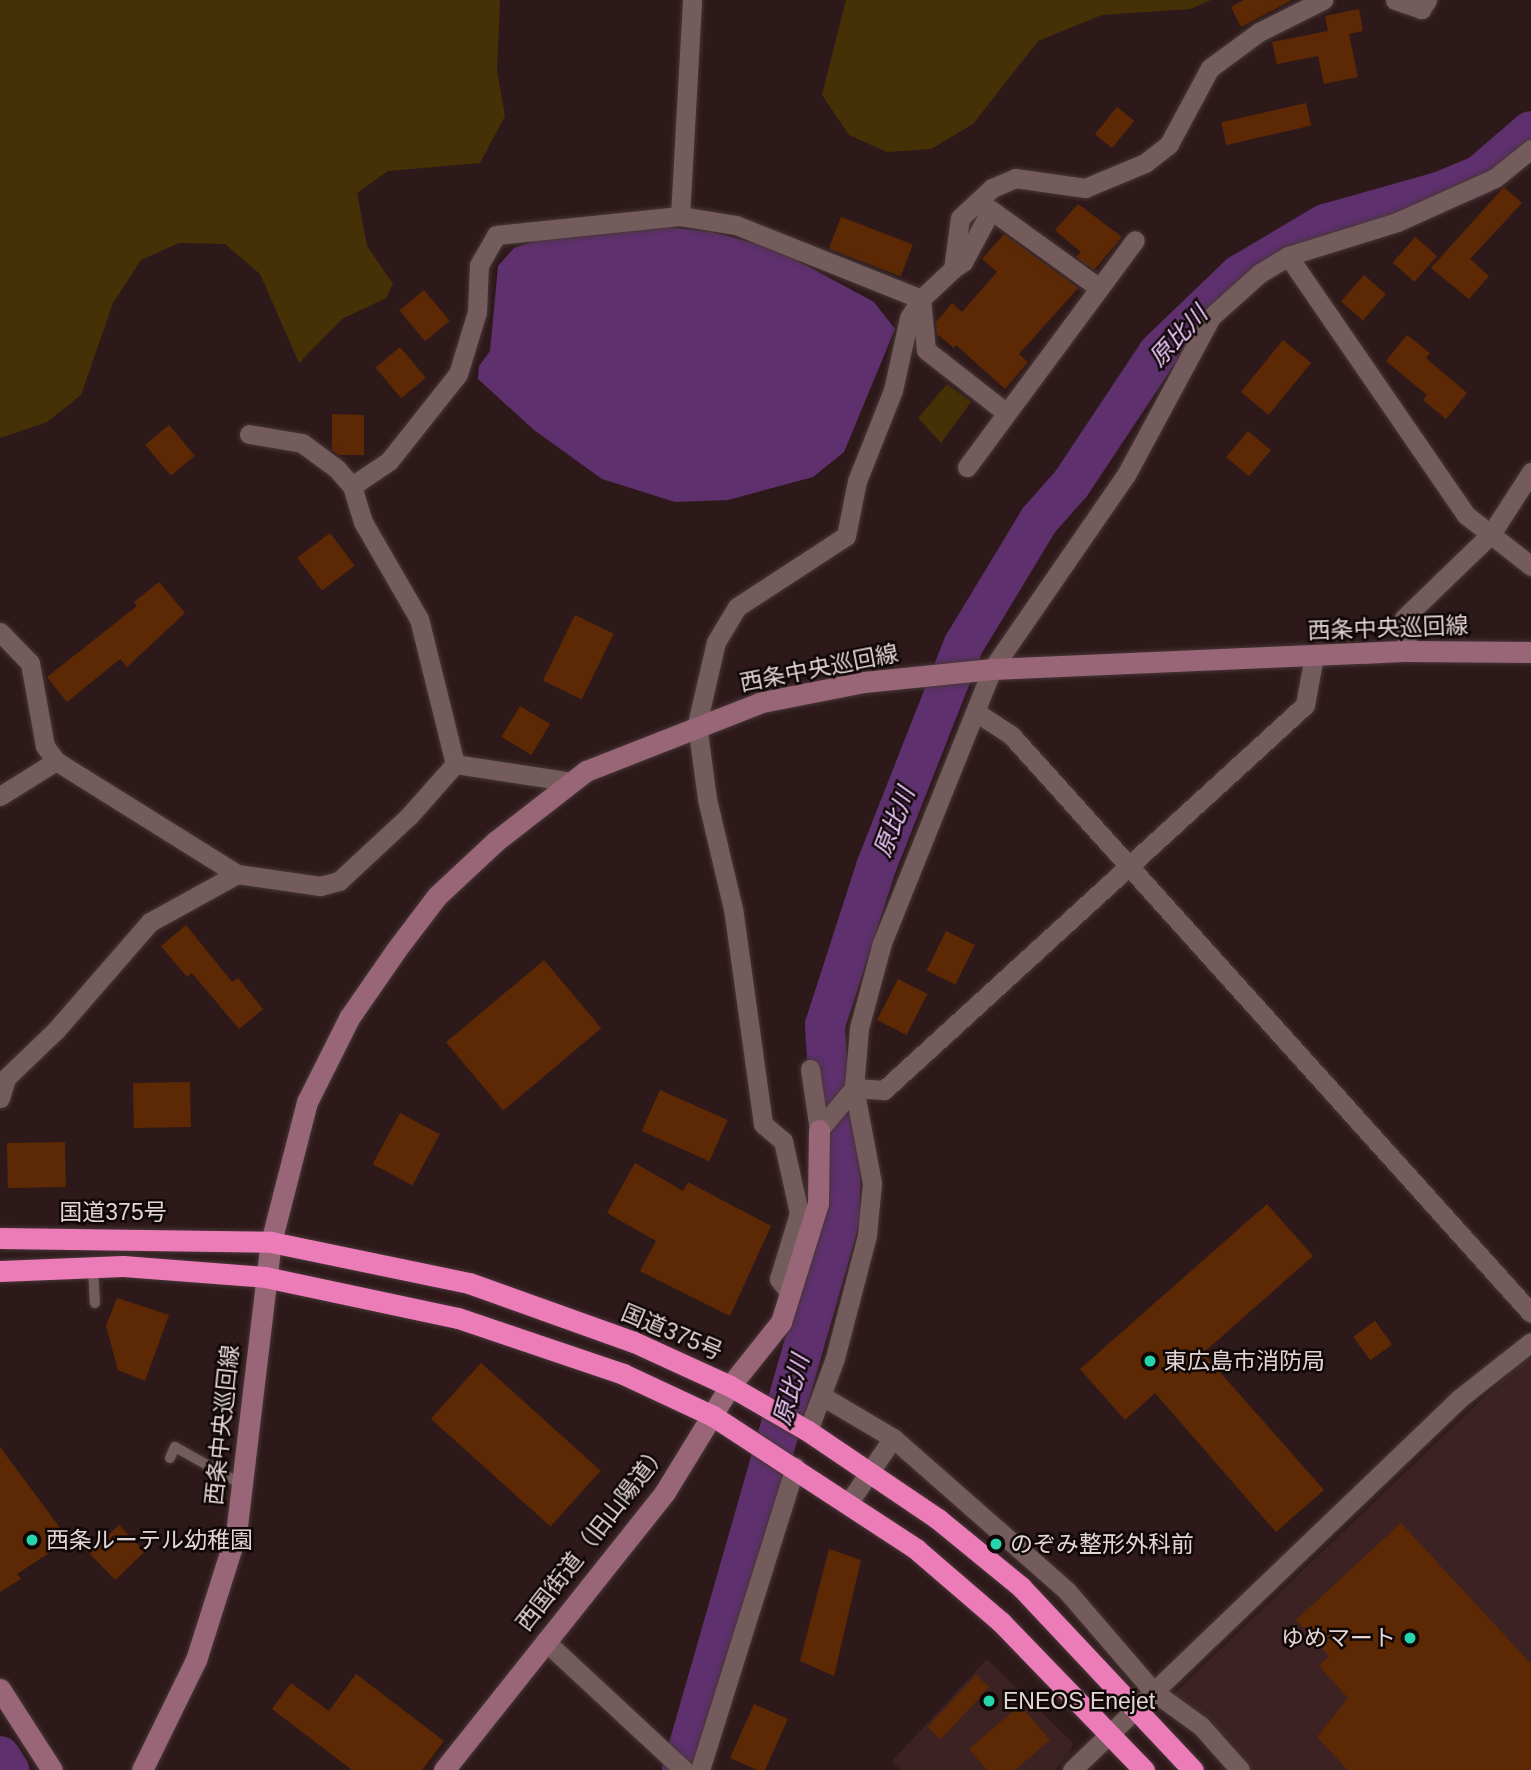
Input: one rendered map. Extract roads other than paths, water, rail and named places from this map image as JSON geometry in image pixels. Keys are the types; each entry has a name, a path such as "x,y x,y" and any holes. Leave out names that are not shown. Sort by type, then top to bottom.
{"highway":[{"name":"国道375号","path":"0,1238 271,1242 469,1283 634,1342 730,1386 808,1432 938,1519 1021,1587 1137,1707 1193,1770"},
{"path":"0,1271 93,1266 188,1268 265,1277 458,1318 623,1374 713,1416 849,1502 916,1549 1001,1622 1144,1770"}],"street":[{"path":"680,215 692,0"},
{"path":"953,269 960,218 992,188 1015,178 1085,188 1145,163 1169,144 1210,68 1259,32 1323,0"},
{"path":"1395,0 1421,9 1427,0"},
{"path":"808,1432 822,1396 867,1235 872,1183 854,1088 859,1028 882,943 977,713 984,670 1126,475 1211,317 1259,273 1288,256 1397,222 1495,178 1531,149"},
{"path":"790,1293 779,1279 799,1213 783,1141 763,1124 733,909 707,799 697,724 716,642 737,607 846,536 857,481 893,390 909,318 921,299 964,261 991,210 1099,288"},
{"path":"352,486 389,461 458,374 477,312 479,265 496,235 680,215 736,226 921,299"},
{"path":"967,467 1004,411 1135,240"},
{"path":"1288,256 1466,515 1531,566"},
{"path":"921,299 926,350 1004,411"},
{"path":"249,434 302,443 337,468 352,486 363,522 419,619 455,764"},
{"path":"1408,651 1404,618 1491,534 1531,472"},
{"path":"0,632 30,663 45,746 56,761 237,874 320,886 339,881 409,816 455,764"},
{"name":"西条中央巡回線","path":"142,1770 196,1660 236,1534 265,1277 271,1242 307,1102 349,1018 438,896 496,841 586,771 697,724 762,702 914,677 984,670 1408,651 1531,652"},
{"path":"854,1088 884,1090 1129,869 1304,705 1314,656"},
{"path":"977,713 1010,735 1531,1313"},
{"path":"0,796 56,761"},
{"path":"455,764 573,782"},
{"path":"0,1098 6,1078 56,1030 150,922 237,874"},
{"path":"810,1069 819,1130"},
{"path":"819,1130 854,1088"},
{"name":"西国街道（旧山陽道）","path":"444,1770 665,1492 730,1386 781,1322 818,1203 819,1130"},
{"path":"1072,1770 1460,1398 1531,1342"},
{"path":"822,1396 893,1438 1067,1591 1154,1692 1201,1726 1240,1770"},
{"path":"849,1502 893,1438"},
{"path":"700,1770 795,1468"},
{"path":"544,1641 684,1770"},
{"path":"0,1689 52,1770"}],"lane":[{"path":"93,1266 95,1303"},
{"path":"170,1458 175,1447 241,1484"}],"waterway":[{"name":"原比川","path":"682,1770 840,1219 841,1137 828,1076 825,1025 876,867 964,644 1039,520 1071,484 1158,353 1239,275 1325,224 1439,192 1480,175 1531,131"},
{"path":"0,1756 9,1770"}],"place":[{"name":"東広島市消防局","path":"1150,1361"},
{"name":"西条ルーテル幼稚園","path":"32,1540"},
{"name":"のぞみ整形外科前","path":"996,1544"},
{"name":"ゆめマート","path":"1410,1638"},
{"name":"ENEOS Enejet","path":"989,1701"}]}
